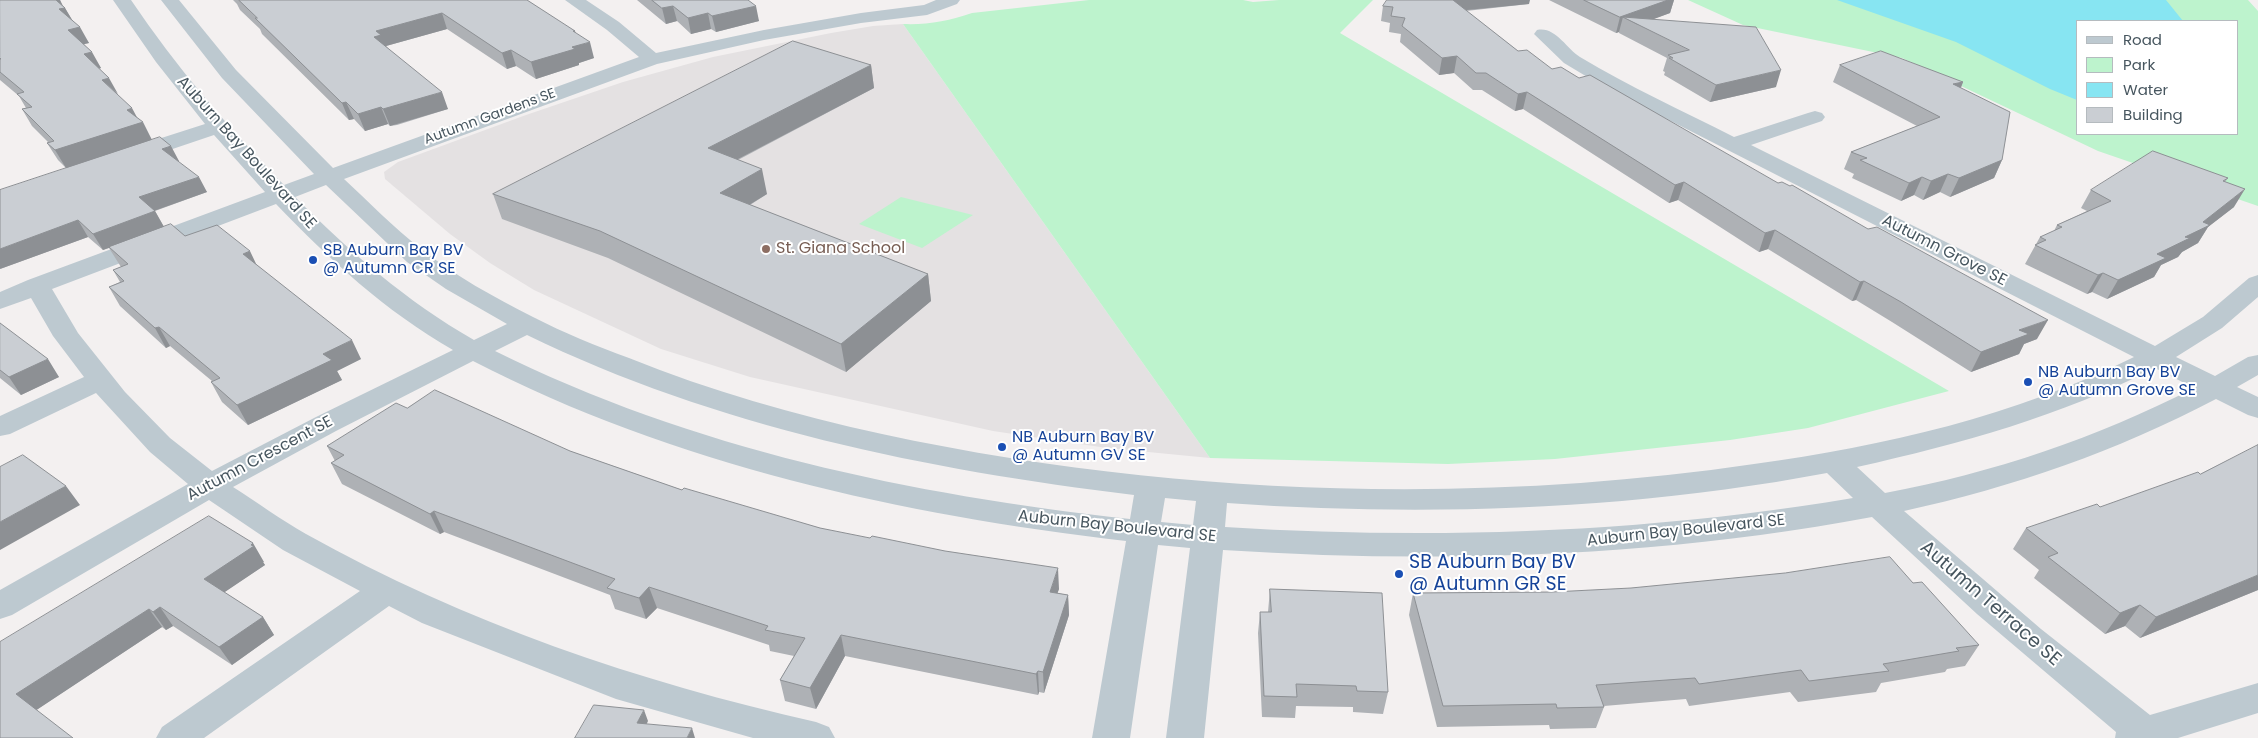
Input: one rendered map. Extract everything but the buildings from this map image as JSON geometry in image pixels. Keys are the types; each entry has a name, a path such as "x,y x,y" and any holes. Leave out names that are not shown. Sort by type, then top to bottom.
{"street":[{"name":"Auburn Bay Boulevard SE","path":"122,0 182,85 279,194 350,265 408,310 472,350 543,385 682,439 820,478 932,501 1052,522 1207,538 1358,546 1475,546 1564,544 1676,534 1780,521 1878,505 1979,482 2046,462 2137,427 2216,388 2258,363"},
{"path":"170,0 220,63 290,139 328,176 416,256 454,284 527,325 662,382 726,404 810,428 910,451 1006,468 1152,487 1213,492 1392,500 1556,495 1686,485 1756,475 1834,462 1911,446 2008,418 2079,392 2154,358 2212,323 2258,283"},
{"path":"574,0 613,26 652,59"},
{"name":"Autumn Gardens SE","path":"279,194 652,59 773,33 861,18 927,10 951,0"},
{"name":"Autumn Grove SE","path":"1544,34 1562,52 1594,74 2258,409"},
{"path":"1734,144 1815,117"},
{"path":"111,162 218,127"},
{"path":"0,301 37,285 279,194"},
{"path":"37,285 66,336 100,380 160,445 210,486 294,542 434,614 485,635 616,684 816,738"},
{"name":"Autumn Crescent SE","path":"0,606 210,486 356,408 472,350 527,325"},
{"path":"0,427 100,380"},
{"name":"Autumn Terrace SE","path":"1834,462 1878,505 2020,632 2142,736"},
{"path":"1111,738 1152,487"},
{"path":"1185,738 1213,492"},
{"path":"175,738 387,590"},
{"path":"2142,736 2258,698"}],"shaded area":[{"name":"St. Giana School","path":"903,24 1210,458 1107,448 993,431 750,377 661,349 534,290 490,263 450,234 385,179 384,172 398,162 623,82 713,57 831,33 873,26"}],"green space":[{"path":"1089,0 1243,0 1253,2 1279,0 1373,0 1340,33 1949,391 1808,428 1730,440 1555,459 1448,464 1210,458 903,24 929,23 972,13"},
{"path":"1688,0 2248,0 2258,11 2258,206 2098,151 1902,58 1743,25"},
{"path":"901,197 973,215 922,248 859,224"}],"water":[{"path":"1837,0 2166,0 2182,20 2076,20 2076,100 2050,89 1956,42"}],"place":[{"name":"St. Giana School","path":"766,249"},
{"name":"SB Auburn Bay BV @ Autumn CR SE","path":"313,260"},
{"name":"NB Auburn Bay BV @ Autumn Grove SE","path":"2028,382"},
{"name":"NB Auburn Bay BV @ Autumn GV SE","path":"1002,447"},
{"name":"SB Auburn Bay BV @ Autumn GR SE","path":"1399,574"}]}
